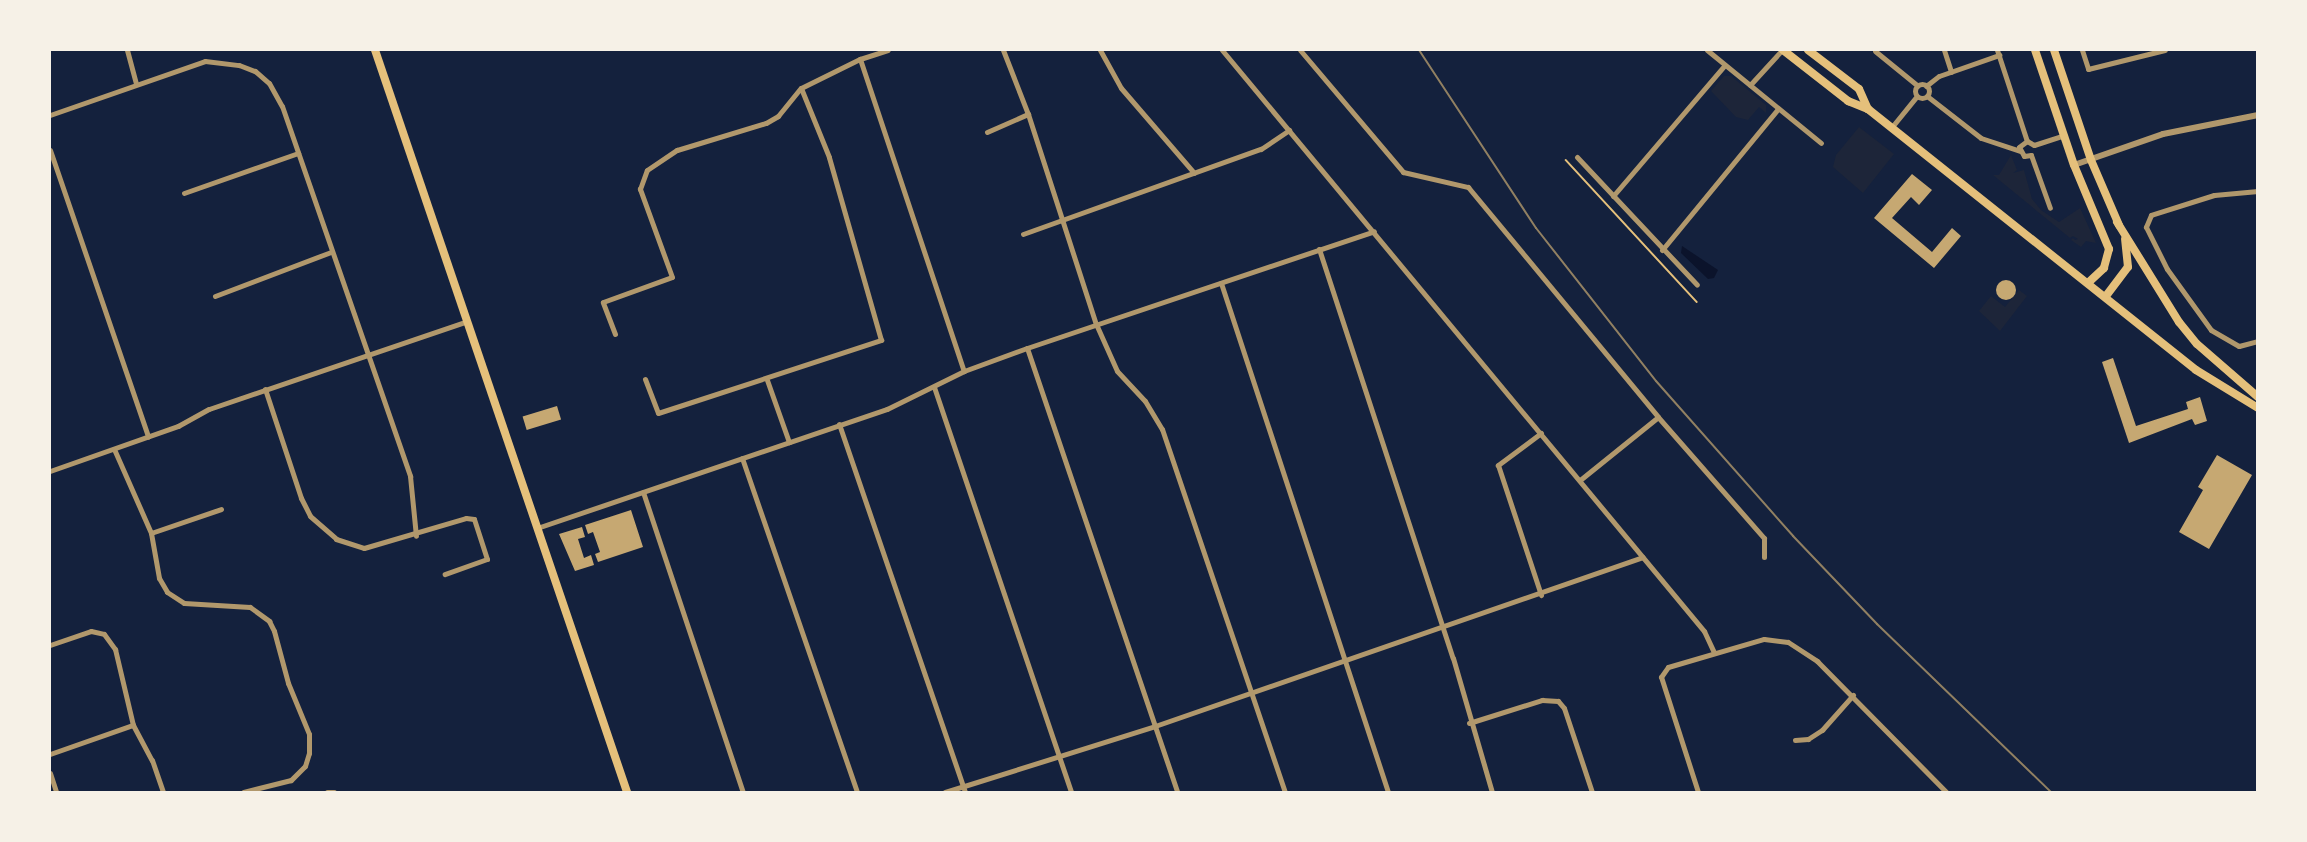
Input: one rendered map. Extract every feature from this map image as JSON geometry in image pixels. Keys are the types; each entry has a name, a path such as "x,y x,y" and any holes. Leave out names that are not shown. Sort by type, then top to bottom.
{"main road":[{"path":"375,50 627,792"},
{"path":"1782,50 1848,101 1868,109 2106,296 2196,370 2258,408"},
{"path":"1808,50 1859,89 1868,109"},
{"path":"2035,50 2074,165 2109,249 2103,268 2088,283"},
{"path":"2054,50 2091,160 2128,250 2128,267 2106,296"},
{"path":"2117,222 2185,329 2258,397"}],"street":[{"path":"128,50 136,83"},
{"path":"615,334 603,302 672,277 640,189 647,170 676,150 766,123 778,116 801,88 860,59 888,50"},
{"path":"1003,50 1028,114 1096,324 1117,371 1144,401 1162,429 1285,792"},
{"path":"1100,50 1121,88 1194,173"},
{"path":"1222,50 1704,631 1714,652"},
{"path":"1300,50 1403,172 1468,187 1658,417 1764,538 1764,557"},
{"path":"1707,50 1821,143"},
{"path":"1750,85 1782,50"},
{"path":"1944,50 1951,72"},
{"path":"2082,50 2088,69 2164,50"},
{"path":"1875,51 1918,86 1926,86 1951,72 1998,52 2027,141 2034,145 2064,135"},
{"path":"860,59 964,371"},
{"path":"50,115 136,83 205,61 239,65 255,71 268,83 282,106 366,355 410,476 416,536"},
{"path":"1613,196 1725,65"},
{"path":"1892,128 1917,96 1918,86"},
{"path":"1926,86 1928,96"},
{"path":"645,378 658,413 736,386 767,380 881,340 829,157 801,88"},
{"path":"1917,96 1928,96 1981,138 2020,151 2024,156 2031,155"},
{"path":"1662,250 1778,109"},
{"path":"987,132 1028,114"},
{"path":"2074,165 2163,134 2258,115"},
{"path":"1023,234 1261,149 1289,130"},
{"path":"2020,151 2020,145 2027,141"},
{"path":"2034,145 2031,155 2050,208"},
{"path":"50,150 148,437"},
{"path":"184,194 298,153"},
{"path":"1577,157 1697,285"},
{"path":"2258,191 2214,195 2151,215 2146,227 2167,269 2211,330 2228,343 2239,346 2258,341"},
{"path":"537,528 887,409 964,371 1027,348 1374,231"},
{"path":"1319,249 1443,628 1469,723 1492,792"},
{"path":"215,296 331,252"},
{"path":"1221,283 1347,661 1388,792"},
{"path":"50,471 148,437 265,389 467,321"},
{"path":"1027,348 1177,792"},
{"path":"767,380 789,442"},
{"path":"934,387 1071,792"},
{"path":"265,389 301,498 323,530 336,539 364,548 416,536 466,518 474,519 487,559 445,574"},
{"path":"1580,480 1658,417"},
{"path":"839,424 964,790"},
{"path":"1541,433 1498,465 1541,594"},
{"path":"114,449 135,503 151,533 159,578 175,600 184,603 250,607 269,621 274,631 288,683 309,734 309,753 305,766 291,780 243,792"},
{"path":"742,458 857,792"},
{"path":"643,492 743,792"},
{"path":"151,533 221,509"},
{"path":"945,792 964,790 1155,726 1643,557"},
{"path":"50,645 91,631 104,634 115,649 133,725 152,760 163,792"},
{"path":"1698,792 1661,676 1668,667 1764,639 1788,642 1817,661 1946,792"},
{"path":"1795,740 1808,739 1822,730 1853,695"},
{"path":"1469,723 1542,700 1557,701 1564,708 1592,792"},
{"path":"50,754 133,725"},
{"path":"50,773 56,792"},
{"path":"327,792 334,792"}],"path":[{"path":"1566,160 1697,302"}],"shaded area":[{"path":"1724,76 1731,76 1766,105 1766,113 1759,107 1748,120 1736,117 1711,91"},
{"path":"1859,127 1894,154 1863,193 1833,167 1836,155"},
{"path":"2011,155 2017,170 2013,173 2024,170 2032,199 2041,210 2059,222 2080,208 2096,243 2086,241 2081,247 2071,240 2078,239 2073,236 2070,238 1993,175 1999,175"},
{"path":"1682,246 1718,270 1714,278 1708,279 1681,253"},
{"path":"2019,290 2027,296 2000,331 1979,311 1991,296 2005,307"}],"building":[{"path":"1912,174 1932,190 1919,205 1911,197 1892,218 1932,252 1952,228 1961,236 1934,268 1874,218"},
{"path":"2002,280 2010,280 2016,286 2016,294 2010,300 2002,300 1996,294 1996,286"},
{"path":"2113,358 2136,426 2188,409 2186,402 2200,397 2207,421 2195,425 2192,419 2129,443 2102,362"},
{"path":"557,406 561,419 527,430 523,417"},
{"path":"2217,455 2252,475 2209,549 2179,532 2203,490 2198,487"},
{"path":"631,510 643,547 598,562 595,554 600,552 593,532 588,534 585,525"},
{"path":"582,527 585,537 578,539 584,558 591,555 594,565 575,571 559,534"}],"railway":[{"path":"1419,50 1536,228 1656,381 1793,536 1877,624 2051,792"}]}
